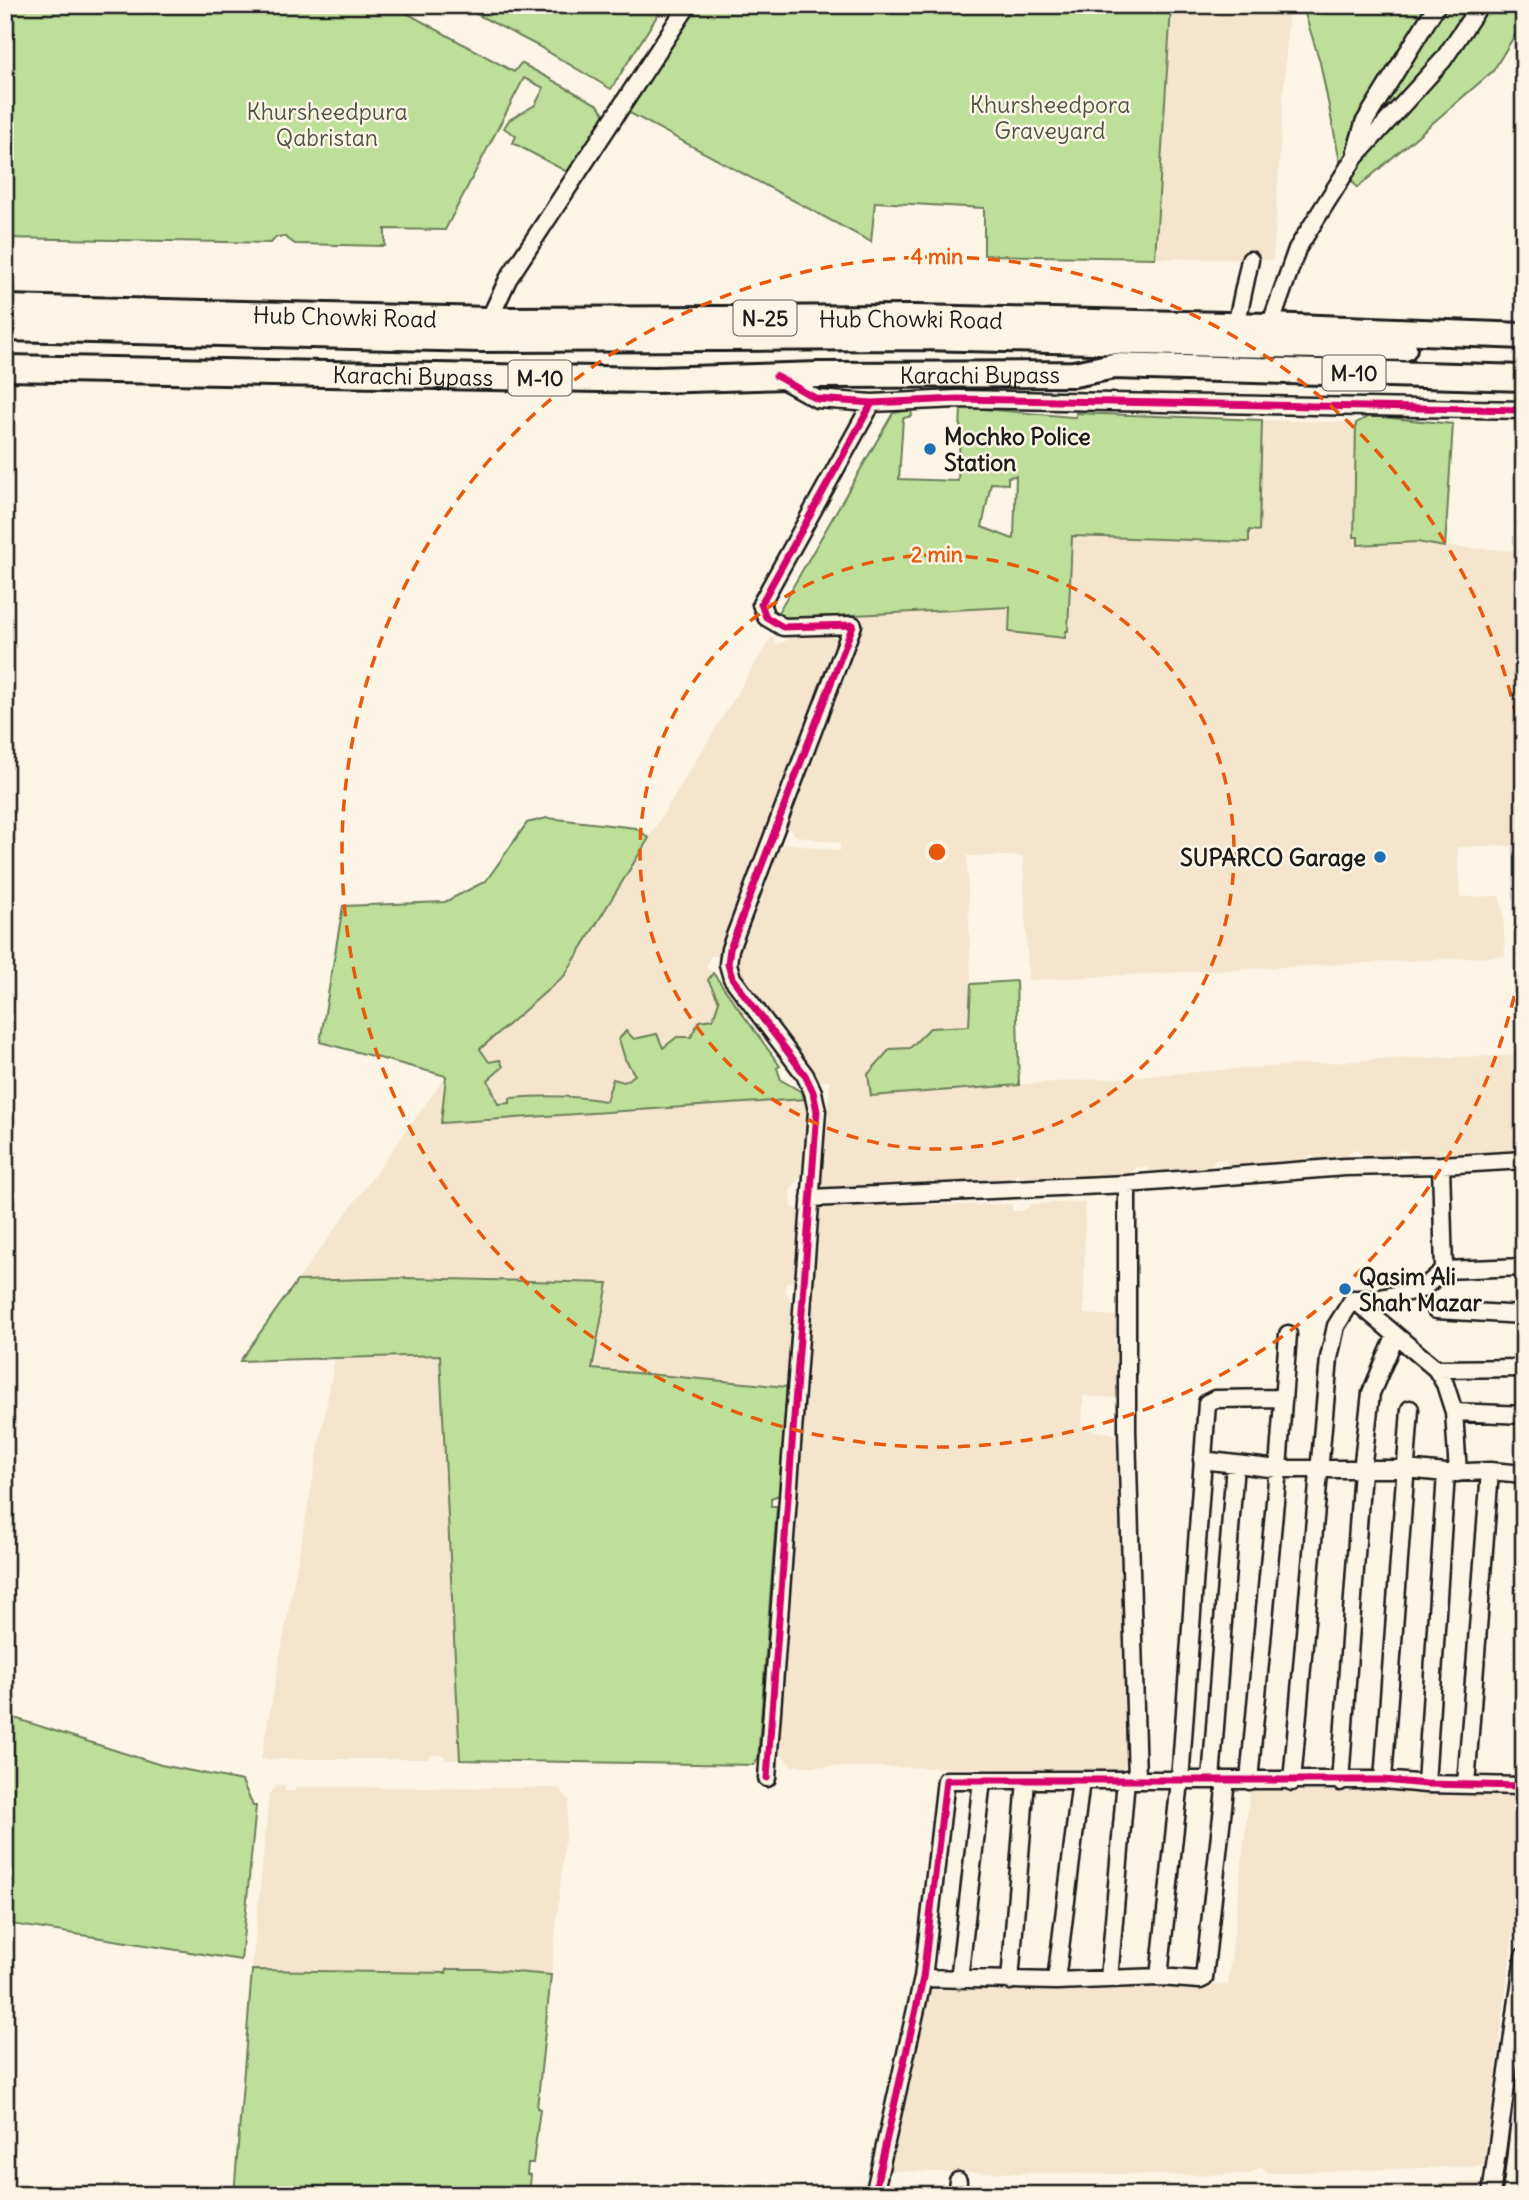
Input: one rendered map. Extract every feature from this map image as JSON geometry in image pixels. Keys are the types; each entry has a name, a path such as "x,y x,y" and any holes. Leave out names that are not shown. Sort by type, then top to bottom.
{"highway":[{"name":"Hub Chowki Road","path":"5,308 489,320 903,317 1270,326 1524,336"},
{"path":"5,328 481,339 949,338 1524,352"},
{"name":"Karachi Bypass","path":"5,368 655,380 1074,373 1114,366 1187,377 1524,394"},
{"name":"Karachi Bypass","path":"1187,377 1524,377"}],"street":[{"path":"489,320 508,279 688,5"},
{"path":"1355,157 1364,123 1437,5"},
{"path":"1270,326 1297,249 1355,157 1443,60 1480,5"},
{"path":"1236,326 1250,260"},
{"path":"776,376 817,399 872,402 958,399 1524,411"},
{"path":"767,1778 817,1111 813,1092 805,1075 732,978 728,964 730,950 853,625 783,626 766,617 761,604 872,402"},
{"path":"810,1198 1127,1184 1345,1167 1524,1160"},
{"path":"1441,1165 1444,1270"},
{"path":"1109,1979 1131,1779 1127,1184"},
{"path":"1353,1299 1376,1299 1422,1289 1444,1270 1524,1267"},
{"path":"1353,1299 1436,1369 1446,1384 1454,1412 1452,1473 1426,1784"},
{"path":"1292,1782 1329,1358 1336,1326 1353,1299"},
{"path":"1436,1310 1524,1315"},
{"path":"1249,1781 1288,1334"},
{"path":"1340,1782 1362,1470 1371,1393 1395,1337"},
{"path":"1436,1369 1524,1368"},
{"path":"1159,1977 1180,1781 1207,1403 1210,1399 1283,1398"},
{"path":"1383,1780 1410,1409"},
{"path":"1454,1412 1524,1415"},
{"path":"1202,1460 1278,1469 1406,1469 1524,1474"},
{"path":"923,1978 1056,1981 1159,1977 1200,1980 1206,1974 1235,1464"},
{"path":"1466,1785 1490,1472"},
{"path":"874,2195 923,1978 946,1780 1383,1780 1426,1784 1524,1786"},
{"path":"959,1980 982,1780"},
{"path":"1010,1980 1026,1780"},
{"path":"1056,1981 1081,1780"},
{"path":"1491,2195 1524,1956"},
{"path":"1510,2195 1524,2085"}],"shaded area":[{"path":"1289,5 1273,260 1155,258 1171,8"},
{"path":"1262,420 1356,423 1354,537 1358,537 1358,545 1417,542 1445,547 1524,551 1524,845 1457,847 1460,897 1499,896 1503,910 1505,956 1028,980 1023,856 967,856 971,984 969,1026 930,1028 871,1095 1382,1059 1524,1055 1524,1154 1411,1156 1405,1150 1394,1153 1392,1157 1365,1157 1355,1149 1343,1158 1316,1160 1313,1156 1305,1157 1304,1160 1229,1167 1225,1159 1214,1160 1208,1169 1150,1172 1146,1167 1135,1168 1131,1174 1029,1181 1016,1174 1011,1184 822,1188 830,1081 815,1081 736,975 736,965 779,850 785,843 840,851 840,843 796,836 783,822 864,614 1011,607 1068,630 1071,536 1249,542 1249,530 1259,531"},
{"path":"772,636 777,645 787,640 788,636 840,636 841,639 718,956 710,956 706,968 713,973 708,980 719,1001 713,1019 691,1037 663,1048 634,1039 626,1032 625,1059 636,1075 606,1101 550,1094 511,1098 510,1103 498,1104 488,1080 489,1062 479,1049 565,975"},
{"path":"444,1079 442,1123 805,1099 809,1108 804,1176 798,1179 790,1191 792,1207 801,1211 796,1281 786,1282 785,1290 794,1306 787,1387 591,1369 608,1283 407,1278 297,1281"},
{"path":"1085,1202 1084,1314 1118,1316 1117,1335 1114,1340 1117,1351 1117,1398 1083,1396 1082,1428 1113,1434 1119,1445 1127,1761 1122,1770 792,1766 775,1748 820,1206 1012,1204 1012,1211 1024,1211 1031,1204"},
{"path":"441,1355 460,1760 446,1760 443,1755 430,1755 428,1759 261,1759 335,1359"},
{"path":"277,1785 285,1785 285,1791 295,1791 295,1787 559,1788 569,1800 551,1975 480,1969 447,1969 446,1973 252,1970 269,1794"},
{"path":"1250,1790 1524,1793 1524,1836 1485,2166 1268,2173 1261,2167 1250,2174 1180,2175 886,2171 926,1990 1228,1985"},
{"path":"1480,2182 1479,2195 1180,2195 1180,2191"},
{"path":"582,2186 854,2191 855,2195 557,2195"}],"green space":[{"name":"Khursheedpura Qabristan","path":"5,5 392,5 514,72 521,63 598,105 606,116 569,173 513,143 516,136 504,128 509,120 535,105 544,88 524,78 445,230 385,229 385,246 295,244 285,237 276,237 271,243 5,238"},
{"path":"459,5 664,5 611,89 538,46"},
{"name":"Khursheedpora Graveyard","path":"697,5 1235,5 1171,8 1155,258 984,255 984,208 875,202 871,242 626,111"},
{"path":"1306,5 1524,5 1524,20 1493,71 1357,188 1340,162 1320,62 1305,14"},
{"path":"961,407 1072,417 1076,417 1076,413 1262,420 1259,531 1249,530 1249,542 1072,536 1068,631 1065,638 1009,632 1010,607 777,619 776,616 893,413 911,410 912,416 903,418 899,479 958,481","holes":["1016,476 1014,538 982,527 991,483 1008,484 1008,477"]},
{"path":"1369,416 1453,424 1445,547 1417,542 1358,545 1358,537 1354,537 1356,423"},
{"path":"547,818 636,828 649,838 565,975 480,1049 489,1062 500,1060 503,1067 488,1080 498,1104 510,1103 510,1098 535,1096 606,1101 613,1079 624,1082 635,1075 625,1059 619,1039 626,1031 634,1039 657,1034 663,1048 677,1037 691,1037 699,1021 713,1019 719,1001 708,980 713,973 780,1066 777,1068 781,1080 800,1091 805,1099 441,1123 446,1076 320,1042 343,906 445,902 486,881 527,823"},
{"path":"1016,981 1019,1085 871,1096 868,1074 890,1049 910,1048 930,1028 969,1026 971,984"},
{"path":"407,1278 608,1283 592,1369 787,1387 779,1495 771,1498 771,1506 777,1506 758,1759 754,1765 460,1760 440,1355 240,1361 297,1281"},
{"path":"5,1715 161,1765 242,1781 253,1806 256,1806 241,1960 5,1923"},
{"path":"447,1969 551,1975 537,2108 540,2109 533,2163 528,2163 527,2174 531,2175 529,2195 234,2195 252,1970 446,1973"}],"cycle path":[{"path":"776,376 817,399 872,403 958,399 1524,410"},
{"path":"767,1778 817,1111 813,1092 805,1075 732,978 728,964 730,949 853,625 783,627 766,617 761,604 872,403"},
{"path":"874,2195 923,1978 946,1780 1383,1780 1426,1784 1524,1786"}],"place":[{"name":"Mochko Police Station","path":"930,449"},
{"name":"SUPARCO Garage","path":"1380,857"},
{"name":"Qasim Ali Shah Mazar","path":"1345,1289"}]}
